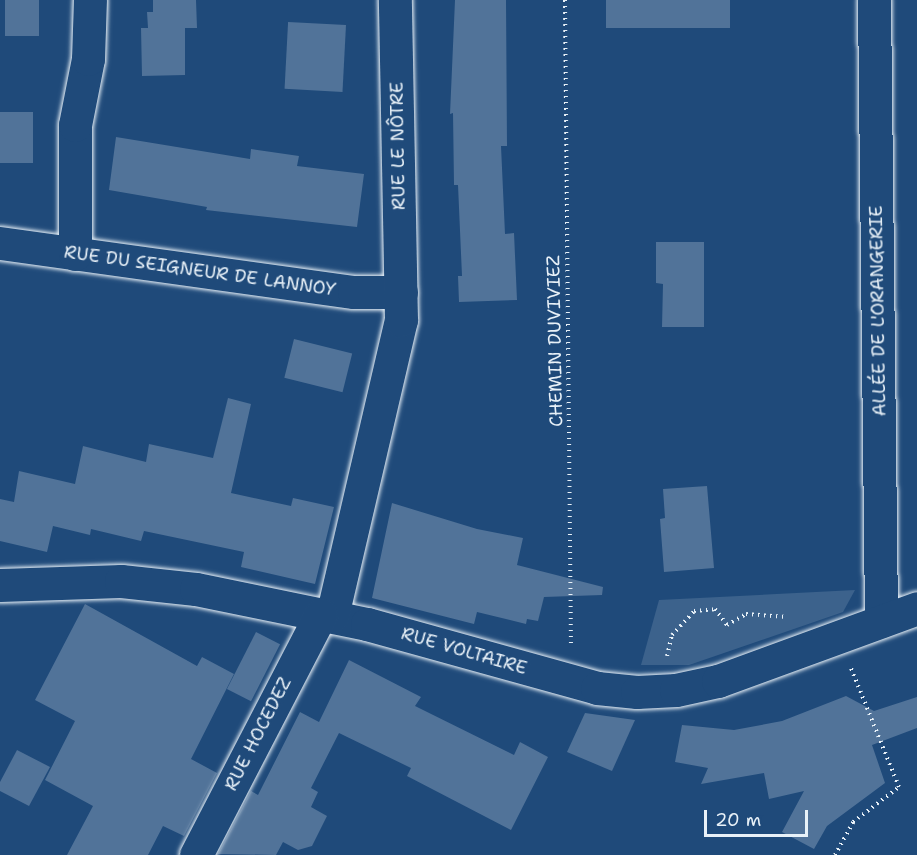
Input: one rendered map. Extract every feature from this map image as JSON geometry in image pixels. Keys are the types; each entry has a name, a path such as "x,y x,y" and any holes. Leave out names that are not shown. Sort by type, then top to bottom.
{"street":[{"path":"75,254 75,125 88,59 90,0"},
{"name":"RUE LE NÔTRE","path":"326,615 395,358 401,292 395,0"},
{"name":"ALLÉE DE L'ORANGERIE","path":"874,0 881,621"},
{"name":"RUE DU SEIGNEUR DE LANNOY","path":"0,243 354,292 401,292"},
{"name":"RUE VOLTAIRE","path":"0,585 148,583 326,615 572,682 616,691 658,692 695,687 917,608"},
{"name":"RUE HOCEDEZ","path":"196,855 326,615"}],"path":[{"name":"CHEMIN DUVIVIEZ","path":"565,0 572,682"},
{"path":"658,692 672,635 694,611 715,609 727,625 746,614 790,618 829,641 899,788 854,822 835,855"}],"shaded area":[{"path":"855,590 843,612 689,665 641,665 659,600"}],"building":[{"path":"5,0 39,0 39,36 5,36"},
{"path":"153,0 196,0 197,28 185,28 185,75 142,76 141,28 148,28 147,12 153,12"},
{"path":"455,0 506,0 507,146 501,146 505,234 514,233 517,300 459,302 458,276 462,276 458,185 454,185 453,113 450,114"},
{"path":"606,0 730,0 730,28 606,28"},
{"path":"288,22 346,25 342,92 285,89"},
{"path":"0,112 33,112 33,163 0,163"},
{"path":"116,137 250,159 251,149 299,156 297,166 364,174 357,227 206,210 207,207 109,190"},
{"path":"656,242 704,242 704,327 662,327 663,284 656,283"},
{"path":"294,339 352,354 343,392 284,378"},
{"path":"228,398 251,404 231,493 291,506 293,498 334,507 315,584 241,567 244,552 144,531 141,541 91,529 90,535 53,526 47,552 0,541 0,499 14,502 19,471 75,484 83,446 146,462 149,444 213,458"},
{"path":"707,486 714,568 664,572 660,519 665,518 663,489"},
{"path":"392,503 477,529 523,538 517,565 603,587 602,595 544,597 538,621 527,619 526,624 477,612 474,624 372,598"},
{"path":"85,604 197,666 202,657 234,674 191,759 217,773 184,836 163,826 148,855 67,855 93,806 45,780 75,721 35,700"},
{"path":"256,632 280,644 251,701 227,689"},
{"path":"349,660 421,697 415,706 514,755 520,742 548,757 511,830 407,776 411,768 339,733 311,788 318,792 311,807 327,816 312,846 298,850 283,842 276,855 218,854 251,791 258,795 300,712 319,722"},
{"path":"846,696 874,711 917,697 917,728 872,745 885,783 827,826 814,849 782,832 804,791 769,799 764,773 701,784 708,768 675,762 682,725 734,730 782,721"},
{"path":"585,713 635,720 612,771 567,752"},
{"path":"17,750 50,767 29,806 0,791 0,782"}]}
